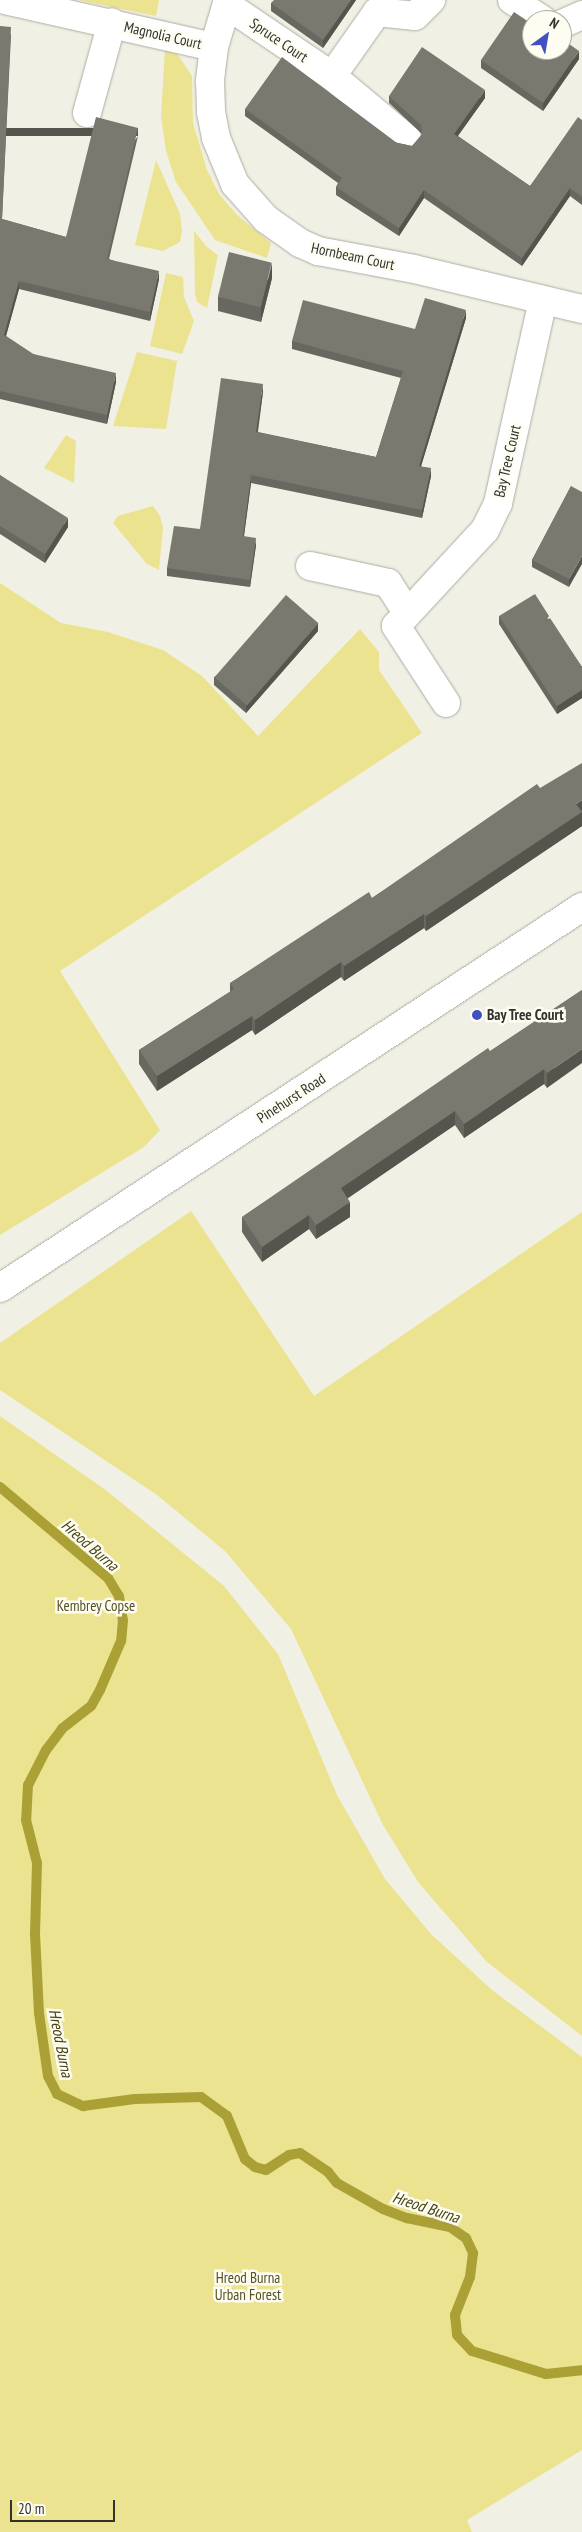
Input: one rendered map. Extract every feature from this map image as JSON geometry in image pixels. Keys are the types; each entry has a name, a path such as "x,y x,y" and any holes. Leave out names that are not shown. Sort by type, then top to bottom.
{"street":[{"name":"Magnolia Court","path":"5,0 112,22 214,47"},
{"path":"332,76 377,12 415,16 431,0"},
{"path":"512,0 528,10"},
{"name":"Spruce Court","path":"227,2 332,76 362,105 407,139"},
{"name":"Hornbeam Court","path":"227,2 214,47 210,82 212,112 224,162 250,204 282,232 318,251 414,269 544,300"},
{"name":"Magnolia Court","path":"87,112 112,22"},
{"path":"544,300 582,309"},
{"name":"Bay Tree Court","path":"402,619 469,550 485,530 498,503 544,300"},
{"path":"310,566 388,583 402,619 446,702"},
{"name":"Pinehurst Road","path":"0,1288 582,907"}],"green space":[{"path":"78,0 159,0 156,16"},
{"path":"165,49 176,52 192,76 193,123 207,170 219,194 236,214 271,243 267,258 215,240 176,182 166,151 161,117"},
{"path":"156,160 180,214 182,231 180,242 163,251 135,245"},
{"path":"194,231 207,247 218,255 207,308 197,302 195,294"},
{"path":"166,273 183,277 184,297 194,321 182,354 150,346"},
{"path":"137,352 177,361 166,429 113,426"},
{"path":"66,435 76,441 74,483 44,468"},
{"path":"153,506 160,516 163,528 159,570 147,564 113,523 118,516"},
{"path":"0,583 61,623 108,632 163,650 202,676 258,736 360,629 379,652 379,670 422,733 60,971 160,1130 144,1147 0,1235"},
{"path":"191,1211 314,1396 582,1212 582,2036 487,1962 418,1882 383,1825 291,1629 225,1551 157,1495 0,1390 0,1343"},
{"name":"Hreod Burna Urban Forest","path":"0,1416 107,1491 224,1586 278,1654 337,1795 385,1879 431,1934 492,1990 582,2057 582,2450 467,2520 472,2532 0,2532"}],"building":[{"path":"274,0 351,0 323,40 271,3"},
{"path":"514,12 522,17 522,60 572,60 572,46 579,51 543,103 481,60"},
{"path":"0,26 11,27 2,219 66,237 96,117 138,128 107,259 159,271 150,312 19,281 4,335 33,354 116,373 107,415 0,391"},
{"path":"422,47 485,90 454,134 530,186 578,117 582,120 582,197 570,188 522,258 424,190 399,228 336,187 342,178 245,109 282,57 397,143 412,146 422,134 421,125 389,96"},
{"path":"229,252 272,263 261,307 218,297"},
{"path":"425,298 466,310 419,466 431,468 422,510 251,475 243,536 256,538 250,580 167,568 174,526 200,529 221,378 263,384 256,432 376,457 403,371 292,341 303,300 415,329"},
{"path":"0,475 68,518 45,554 0,526"},
{"path":"571,486 582,492 582,556 569,579 532,560"},
{"path":"535,594 549,616 546,621 550,618 582,667 582,690 557,706 499,616"},
{"path":"286,595 318,623 247,705 214,677"},
{"path":"582,763 582,800 576,804 582,812 426,916 424,914 344,966 341,962 255,1020 252,1016 157,1076 139,1050 234,989 230,983 369,892 372,898 537,784 540,788"},
{"path":"582,990 582,1049 547,1073 544,1069 464,1124 455,1111 341,1188 350,1202 316,1225 309,1215 262,1247 242,1217 488,1048 490,1051"}],"waterway":[{"name":"Hreod Burna","path":"0,1487 108,1578 119,1596 123,1620 121,1641 91,1706 62,1729 46,1750 28,1785 26,1820 37,1863 35,1934 39,2013 48,2076 57,2094 83,2106 135,2099 201,2097 227,2116 245,2159 255,2167 266,2170 289,2155 300,2153 328,2172 337,2183 383,2209 407,2218 450,2227 466,2238 473,2253 470,2277 455,2315 457,2335 472,2351 546,2374 582,2370"}],"place":[{"name":"Bay Tree Court","path":"477,1015"}],"park label":[{"name":"Kembrey Copse","path":"96,1606"}]}
